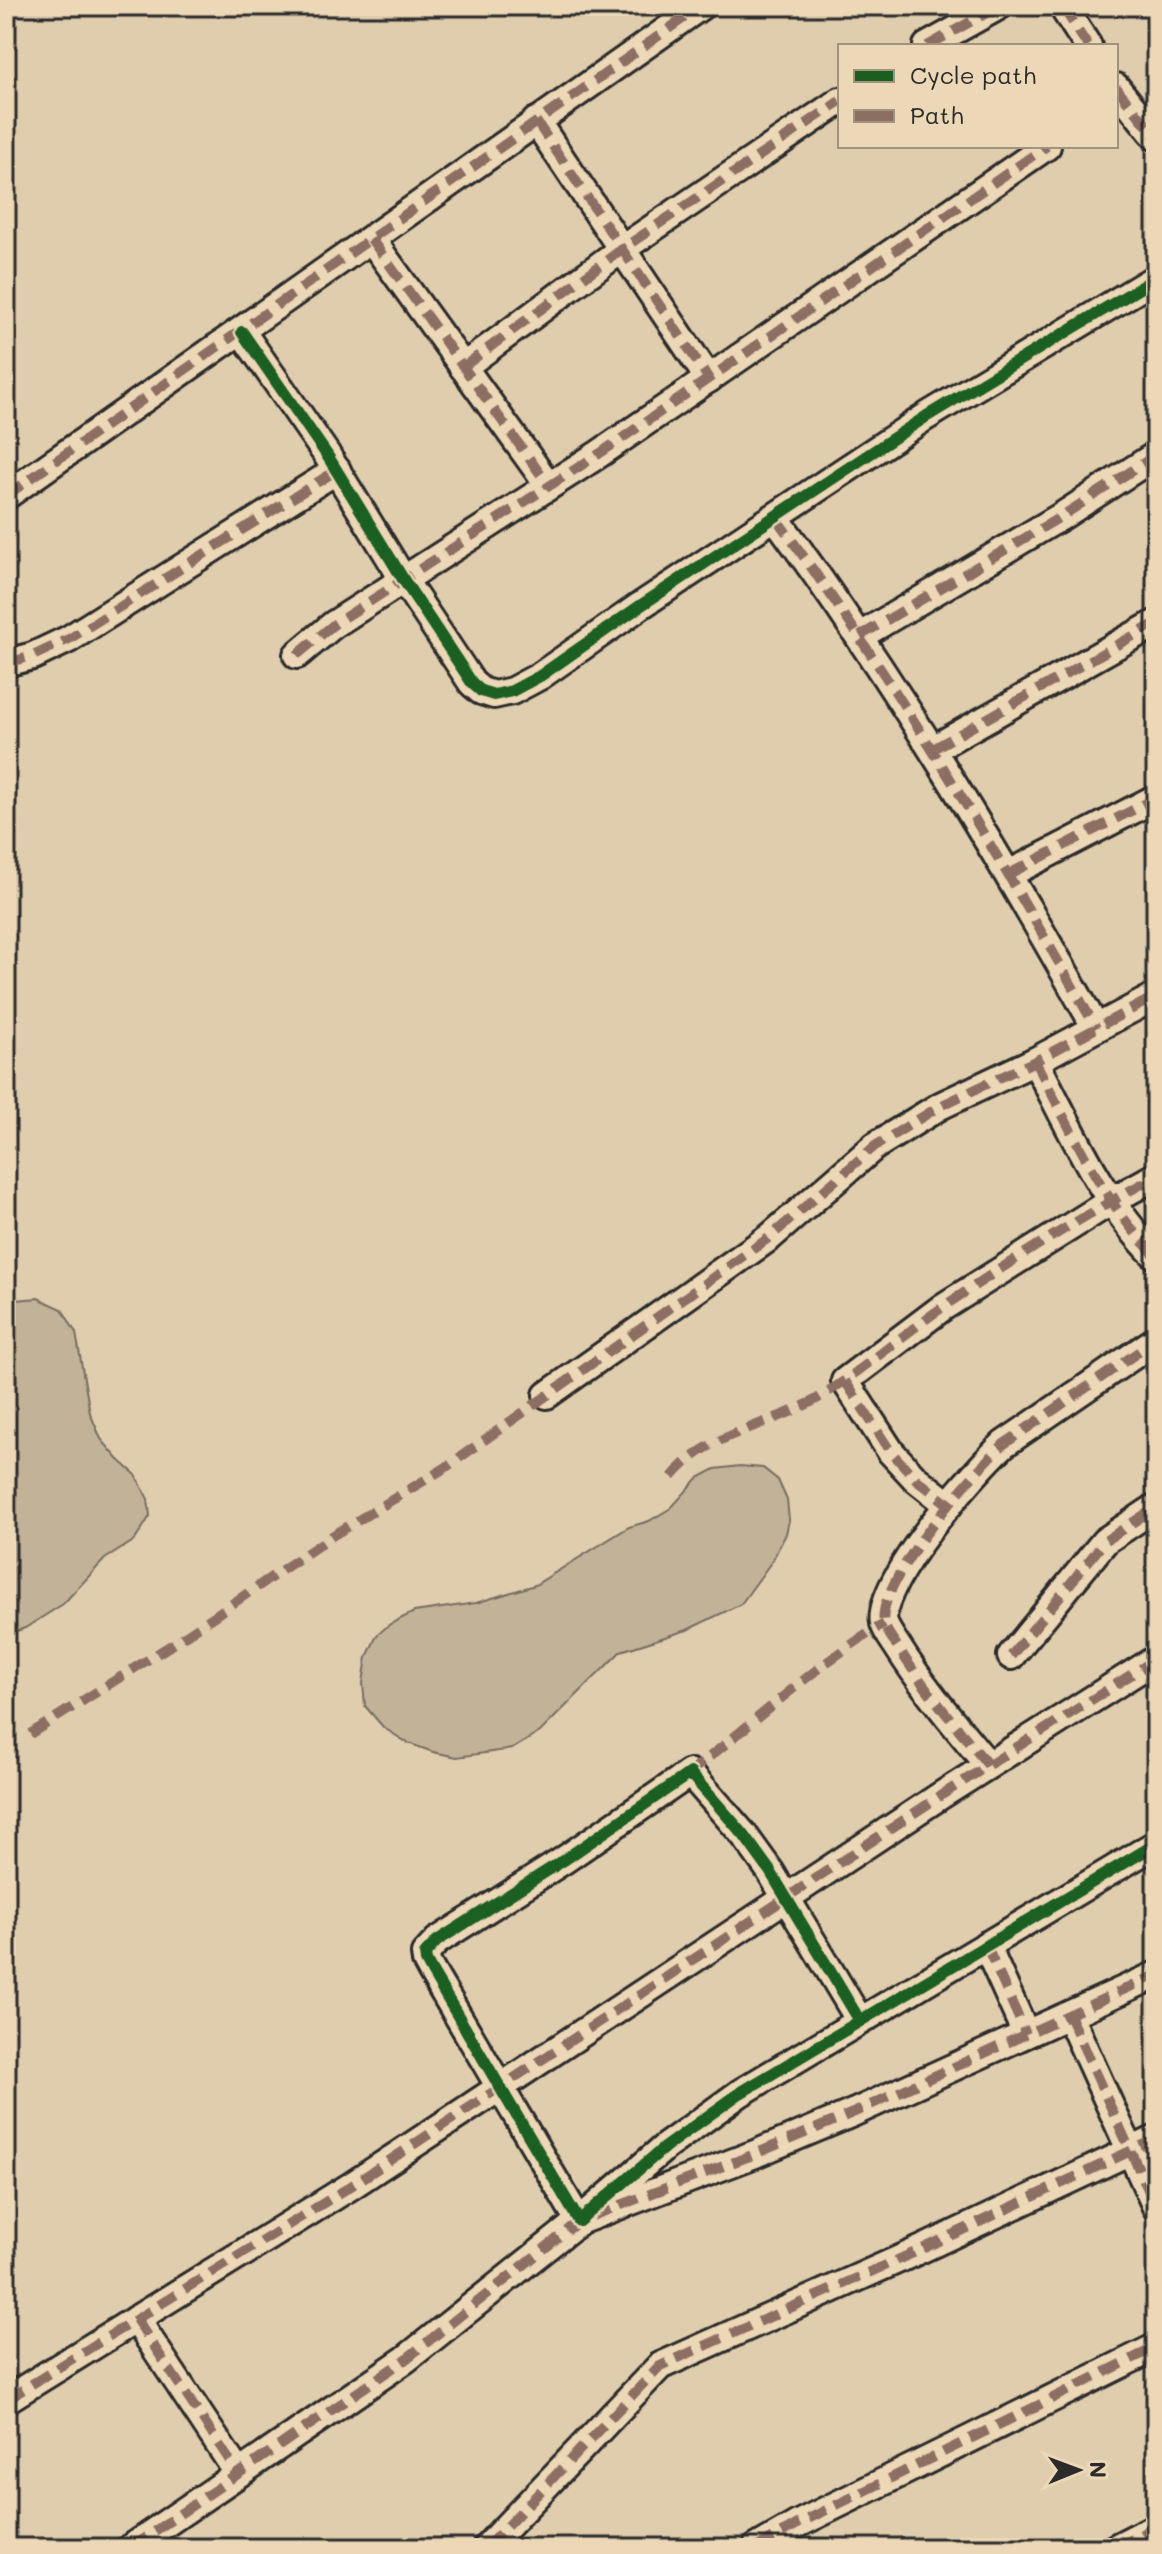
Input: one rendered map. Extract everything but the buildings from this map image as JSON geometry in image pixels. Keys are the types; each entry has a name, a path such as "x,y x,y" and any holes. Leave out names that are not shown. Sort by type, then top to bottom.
{"street":[{"path":"6,496 701,6"},
{"path":"931,44 999,6"},
{"path":"1062,6 1087,44"},
{"path":"1118,93 1156,137"},
{"path":"463,367 622,249 838,102"},
{"path":"536,121 709,379"},
{"path":"297,655 333,625 709,379 1044,148"},
{"path":"371,239 549,486"},
{"path":"242,332 337,470 403,579 472,683 481,691 494,695 512,691 540,676 927,416 1156,278"},
{"path":"860,636 1062,516 1156,455"},
{"path":"6,663 33,656 69,639 337,470"},
{"path":"775,517 860,636 933,749 1009,874 1096,1028"},
{"path":"933,749 1156,623"},
{"path":"1009,874 1156,798"},
{"path":"547,1395 770,1237 875,1146 940,1106 1035,1061 1156,996"},
{"path":"1035,1061 1113,1200 1156,1256"},
{"path":"949,1505 916,1479 891,1452 845,1381 943,1307 1156,1176"},
{"path":"988,1765 920,1682 884,1624 883,1611 907,1559 983,1463 1004,1444 1156,1340"},
{"path":"1011,1656 1105,1541 1156,1507"},
{"path":"6,2400 351,2186 988,1765 1156,1659"},
{"path":"579,2221 426,1961 429,1948 690,1773 744,1835 787,1898 860,2021"},
{"path":"130,2548 406,2359 579,2221 665,2147 740,2093 1156,1844"},
{"path":"986,1945 1026,2034"},
{"path":"579,2221 755,2154 1156,1975"},
{"path":"1069,2015 1156,2207"},
{"path":"486,2548 660,2366 1156,2139"},
{"path":"136,2319 238,2473"},
{"path":"756,2548 796,2525 1156,2347"},
{"path":"1115,2548 1156,2527"}],"shaded area":[{"path":"38,1298 62,1309 76,1333 90,1413 101,1439 136,1475 148,1499 150,1516 135,1540 105,1559 63,1604 25,1628 6,1635 6,1301"},
{"path":"740,1466 763,1468 778,1480 787,1500 789,1520 786,1534 772,1561 741,1604 687,1630 621,1651 540,1732 512,1749 457,1757 433,1752 408,1743 384,1728 365,1706 363,1683 367,1657 377,1635 390,1624 414,1612 476,1603 535,1585 629,1527 649,1521 671,1508 698,1478 715,1469"}],"marked path":[{"path":"6,496 701,6"},
{"path":"931,44 999,6"},
{"path":"1062,6 1087,44"},
{"path":"1118,90 1156,137"},
{"path":"463,367 622,249 838,102"},
{"path":"536,121 709,379"},
{"path":"297,655 333,625 599,454 1044,148"},
{"path":"371,239 549,486"},
{"path":"860,636 1062,516 1156,455"},
{"path":"6,663 33,656 69,639 337,470"},
{"path":"775,517 903,703 1021,897 1096,1028"},
{"path":"933,749 1156,623"},
{"path":"1009,874 1156,798"},
{"path":"30,1734 176,1642 332,1536 445,1468 770,1237 875,1146 940,1106 1035,1061 1156,996"},
{"path":"1035,1061 1103,1188 1156,1256"},
{"path":"672,1477 686,1462 720,1440 815,1400 995,1272 1156,1176"},
{"path":"988,1765 930,1694 890,1636 884,1623 885,1605 910,1556 951,1502 1004,1444 1156,1340"},
{"path":"845,1381 891,1452 916,1479 949,1505"},
{"path":"1011,1656 1105,1541 1156,1507"},
{"path":"686,1775 807,1677 884,1624"},
{"path":"6,2400 351,2186 940,1796 1156,1659"},
{"path":"986,1945 1026,2034"},
{"path":"130,2548 406,2359 579,2221 855,2112 1156,1975"},
{"path":"1069,2015 1156,2207"},
{"path":"486,2548 660,2366 922,2249 1156,2139"},
{"path":"136,2319 238,2473"},
{"path":"756,2548 796,2525 1156,2347"},
{"path":"1115,2548 1156,2527"}],"cycle path":[{"path":"242,332 327,455 403,579 472,683 481,691 494,695 512,691 540,676 927,416 1156,278"},
{"path":"860,2021 770,1871 744,1835 690,1773 564,1860 437,1941 425,1954 432,1972 579,2221 665,2147 740,2093 1156,1844"}]}
